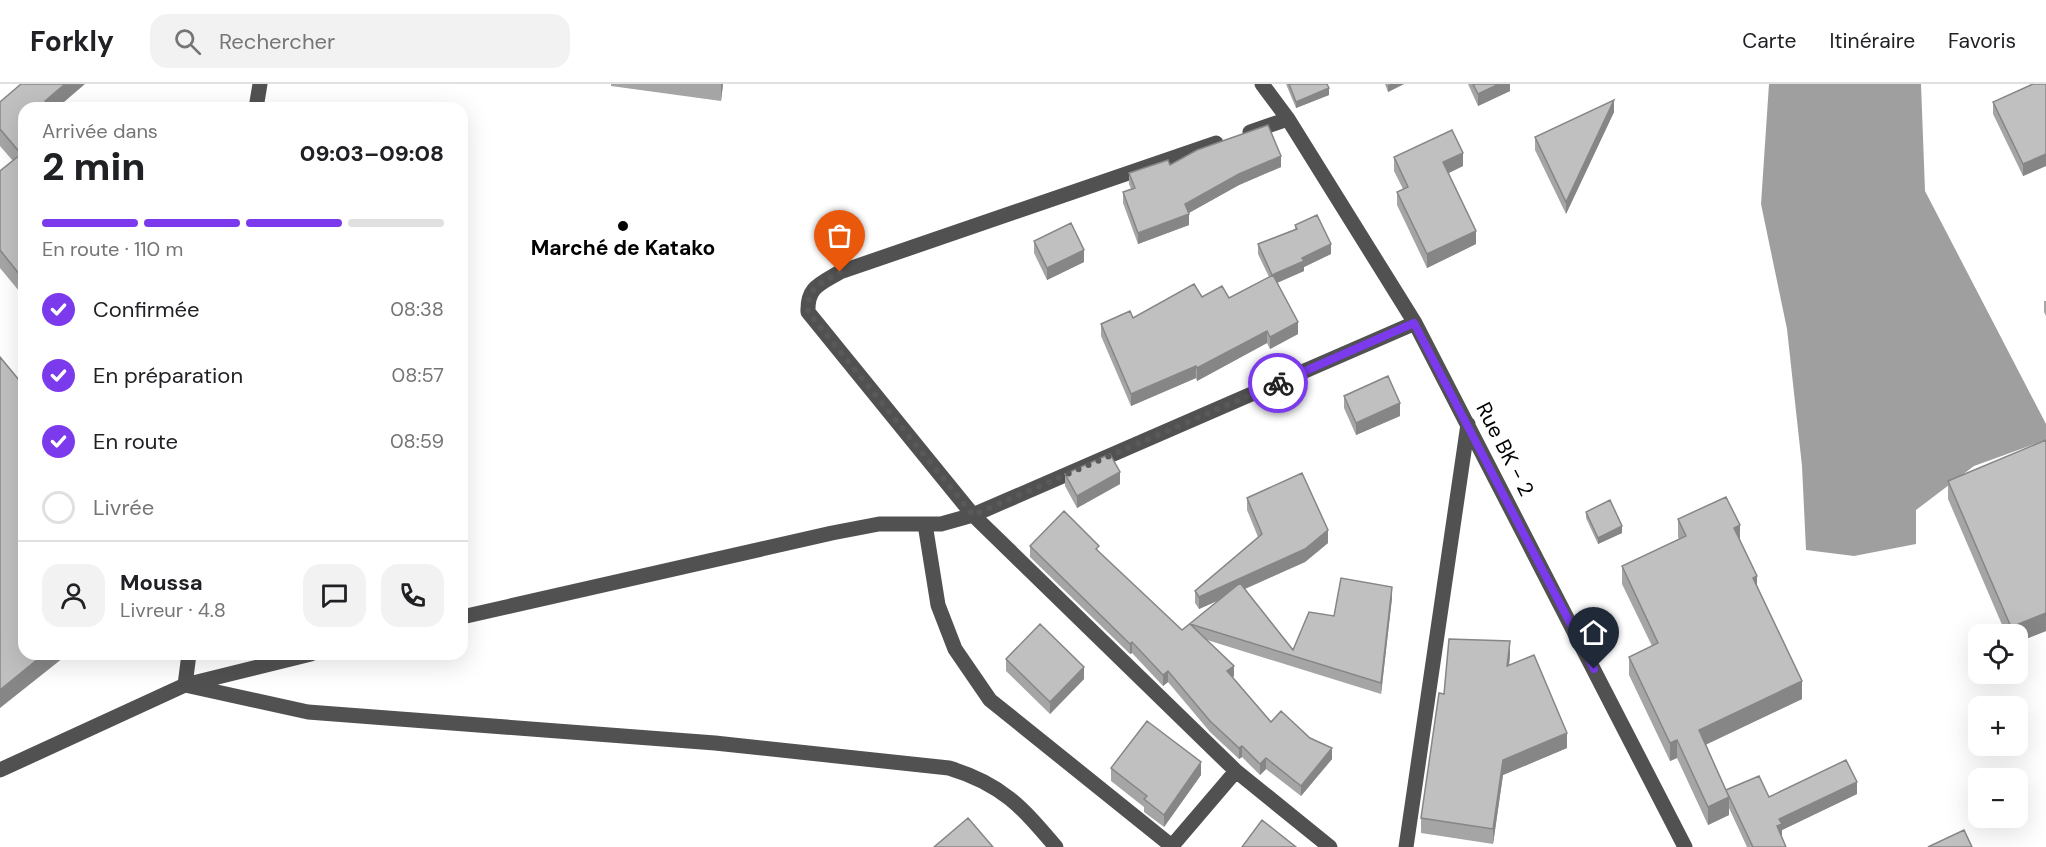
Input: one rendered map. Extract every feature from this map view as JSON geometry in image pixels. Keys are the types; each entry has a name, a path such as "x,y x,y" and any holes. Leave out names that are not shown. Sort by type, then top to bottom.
{"street":[{"path":"257,102 260,84"},
{"name":"Rue BK - 2","path":"1262,84 1288,119 1414,323 1685,847"},
{"path":"1288,119 840,272 815,287 808,298 808,312 973,515 1236,771 1330,847"},
{"path":"468,616 832,532 879,524 941,524 973,515 1414,323"},
{"path":"1406,847 1468,424"},
{"path":"924,524 938,605 955,649 990,700 1172,847 1236,771"},
{"path":"185,685 188,660"},
{"path":"0,770 185,685 287,660"},
{"path":"185,685 308,711 703,742 950,768 971,774 1013,799 1056,847"}],"shaded area":[{"path":"1769,84 1921,84 1925,191 2046,424 2046,440 1974,466 1916,510 1916,544 1854,556 1806,550 1802,466 1787,329 1761,204"}],"building":[{"path":"21,84 65,84 46,102 18,102 18,150 0,129 0,102"},
{"path":"1289,84 1327,84 1329,88 1296,102"},
{"path":"1473,84 1499,84 1478,94"},
{"path":"2033,84 2046,84 2046,154 2023,164 1993,102"},
{"path":"1614,100 1566,202 1535,137"},
{"path":"1268,125 1281,156 1239,174 1185,204 1189,214 1138,233 1123,192 1135,188 1129,173 1168,160 1170,165 1197,150"},
{"path":"1452,130 1463,153 1443,162 1476,231 1427,254 1397,192 1408,187 1394,157"},
{"path":"18,156 18,272 0,250 0,171"},
{"path":"1317,215 1331,244 1302,258 1304,261 1272,275 1258,244 1297,229 1295,225"},
{"path":"1071,223 1084,250 1047,268 1034,241"},
{"path":"1273,275 1298,322 1270,337 1267,331 1197,368 1196,366 1131,394 1101,324 1130,311 1133,318 1194,284 1202,297 1222,286 1229,298"},
{"path":"0,357 18,379 18,660 37,660 0,690"},
{"path":"1388,376 1400,403 1356,423 1344,396"},
{"path":"2046,440 2046,613 2018,624 2010,624 1948,481"},
{"path":"1110,454 1120,472 1077,496 1065,474"},
{"path":"1302,473 1328,530 1305,549 1199,597 1195,591 1262,534 1247,498"},
{"path":"1726,497 1740,525 1734,528 1757,576 1753,578 1802,681 1699,730 1729,797 1708,807 1677,740 1670,743 1629,657 1658,643 1622,566 1686,536 1678,519"},
{"path":"1610,500 1622,526 1598,538 1586,512"},
{"path":"1064,511 1099,546 1096,549 1182,630 1240,583 1293,650 1309,612 1334,616 1341,578 1392,587 1381,683 1190,624 1234,666 1227,671 1271,722 1281,711 1310,738 1332,748 1301,786 1266,758 1260,764 1242,746 1239,748 1210,721 1168,671 1163,675 1132,642 1130,644 1030,546"},
{"path":"1040,624 1084,667 1050,702 1006,659"},
{"path":"1449,639 1510,641 1507,666 1534,655 1567,733 1503,760 1493,829 1421,818 1439,693 1444,694"},
{"path":"1147,721 1201,762 1164,815 1144,799 1147,796 1111,768"},
{"path":"1846,760 1857,782 1779,819 1782,824 1777,826 1786,847 1753,847 1726,790 1759,776 1769,797"},
{"path":"968,818 993,847 934,847"},
{"path":"1262,820 1296,847 1242,847"},
{"path":"1964,830 1972,847 1928,847"}],"way so far":[{"path":"840,272 815,287 808,298 808,312 973,515 1278,383"}],"place":[{"name":"Marché de Katako","path":"623,226"}],"route":[{"path":"1278,383 1414,323 1594,669"}]}
